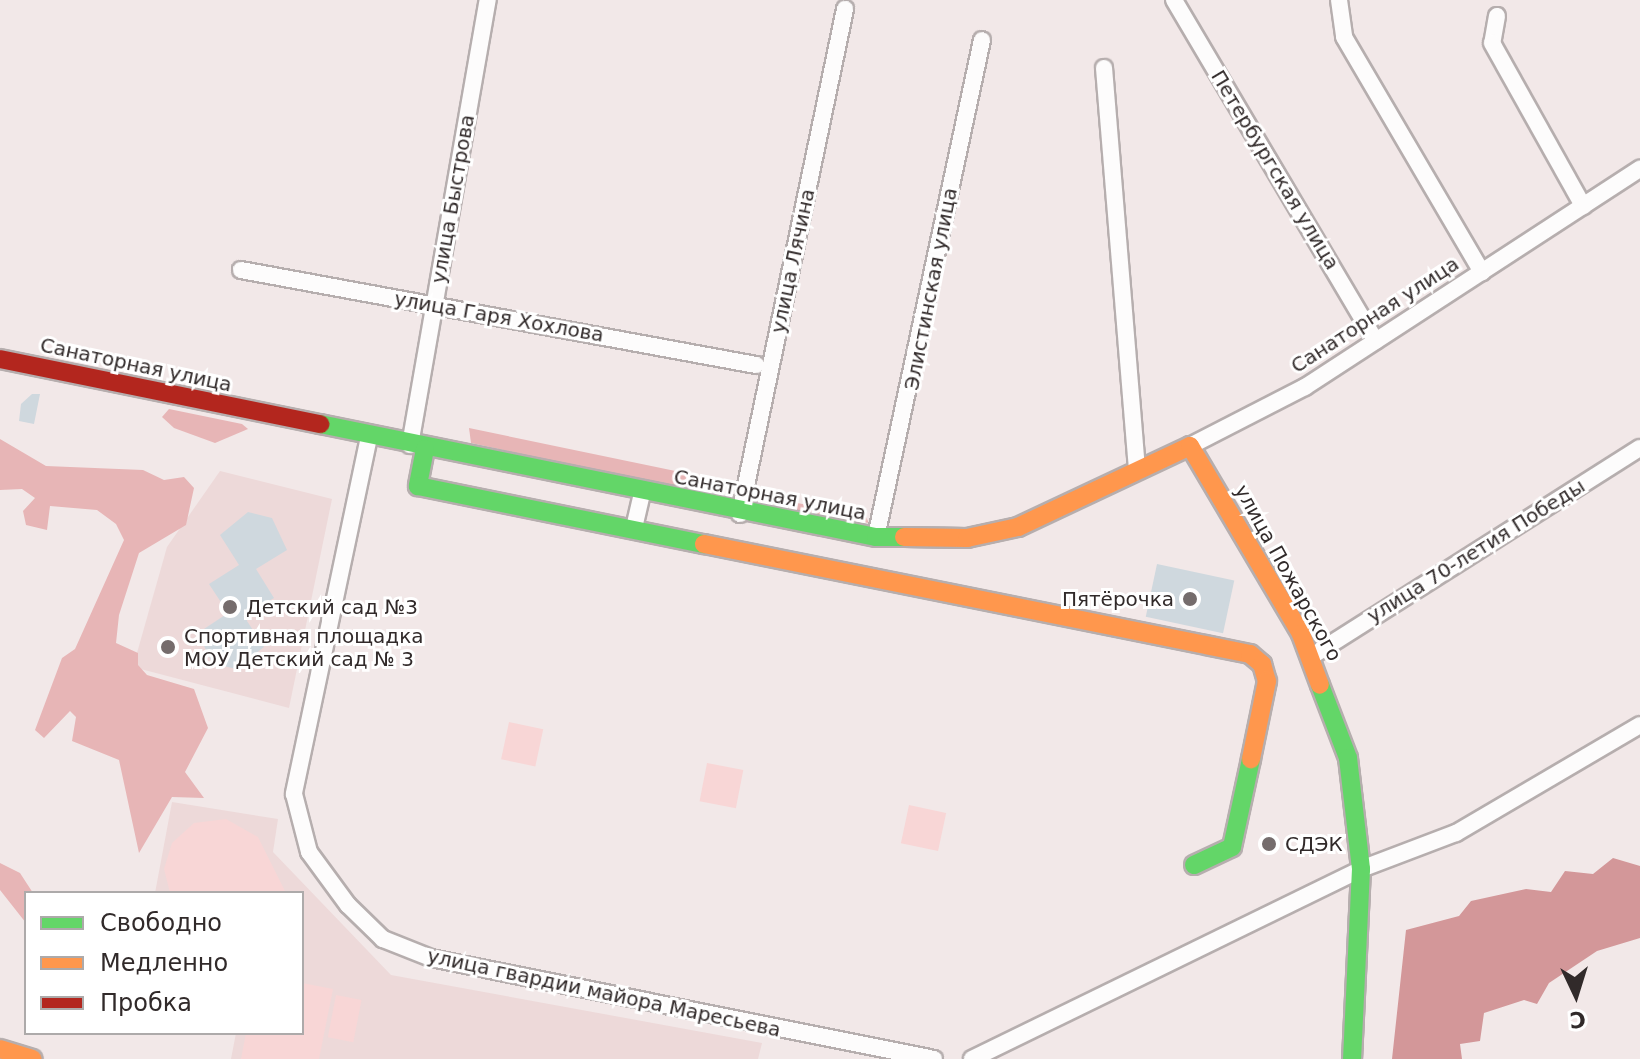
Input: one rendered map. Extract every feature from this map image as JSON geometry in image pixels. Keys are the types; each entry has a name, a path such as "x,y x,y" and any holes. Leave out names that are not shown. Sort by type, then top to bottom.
{"street":[{"name":"улица Быстрова","path":"417,447 434,305 488,0"},
{"name":"Петербургская улица","path":"1174,0 1376,341"},
{"path":"1339,0 1344,37 1482,272"},
{"name":"улица Лячина","path":"740,514 845,9"},
{"path":"1497,16 1492,43 1583,206"},
{"name":"Элистинская улица","path":"876,537 982,40"},
{"path":"1104,68 1137,471"},
{"name":"Санаторная улица","path":"0,359 740,514 876,537 967,538 1018,527 1277,403 1640,169"},
{"name":"улица Гаря Хохлова","path":"241,270 756,365"},
{"name":"улица гвардии майора Маресьева","path":"369,437 294,794 309,852 348,905 383,939 431,958 934,1059"},
{"name":"улица Пожарского","path":"1190,446 1312,656 1348,758 1361,869 1352,1059"},
{"path":"417,447 418,486 1257,658 1267,681 1232,847 1194,865"},
{"name":"улица 70-летия Победы","path":"1312,656 1640,448"},
{"path":"634,528 642,493"},
{"path":"972,1059 1361,869 1456,833 1640,725"},
{"path":"0,1049 32,1059"}],"shaded area":[{"path":"169,409 242,424 248,429 215,443 174,428 162,417"},
{"path":"469,428 709,478 701,490 652,483 471,443"},
{"path":"0,439 46,466 143,470 164,480 184,477 194,488 186,525 139,553 119,615 116,643 138,653 138,665 147,675 194,689 208,728 185,772 204,798 172,797 139,853 119,760 72,741 76,717 70,711 44,738 35,730 62,658 75,649 124,540 116,524 97,510 50,506 47,530 26,525 23,511 35,498 22,489 0,490"},
{"name":"Детский сад №3","path":"220,471 332,499 289,708 133,667 167,547"},
{"path":"758,495 866,517 869,523 757,504"},
{"path":"509,722 543,729 535,766 501,759"},
{"path":"707,763 743,770 736,808 700,801"},
{"path":"172,802 278,819 273,852 391,975 762,1043 758,1059 231,1059 236,1035 304,1035 304,891 155,891"},
{"path":"909,805 946,813 938,851 901,843"},
{"path":"226,819 258,837 285,891 170,891 164,869 172,843 194,823"},
{"path":"1613,858 1640,866 1640,938 1597,951 1549,983 1537,1004 1524,1000 1484,1013 1480,1041 1460,1044 1462,1059 1392,1059 1406,930 1459,916 1471,901 1526,889 1551,892 1565,871 1593,874"},
{"path":"0,863 20,873 32,891 24,891 24,920 0,890"},
{"path":"304,983 333,989 319,1059 241,1059 246,1035 304,1035"},
{"path":"336,995 362,1000 353,1042 328,1037"}],"building":[{"path":"32,394 40,394 34,424 19,421 21,404"},
{"path":"248,512 272,518 287,550 256,569 274,598 249,613 247,621 264,647 236,669 212,663 198,633 228,613 209,584 239,565 220,535"},
{"name":"Пятёрочка","path":"1157,564 1234,580 1223,633 1146,617"}],"traffic: fast":[{"path":"320,424 876,537 904,537"},
{"path":"425,449 418,486 704,544"},
{"path":"1320,685 1348,758 1361,869 1352,1059"},
{"path":"1194,865 1232,847 1251,759"}],"traffic: slow":[{"path":"904,537 967,538 1018,527 1190,446 1301,634 1320,685"},
{"path":"704,544 1250,654 1262,664 1267,681 1251,759"},
{"path":"0,1049 32,1059"}],"traffic: jam":[{"path":"0,359 320,424"}],"place":[{"name":"Пятёрочка","path":"1190,599"},
{"name":"Детский сад №3","path":"230,607"},
{"name":"Спортивная площадка МОУ Детский сад № 3","path":"168,647"},
{"name":"СДЭК","path":"1269,844"}]}
